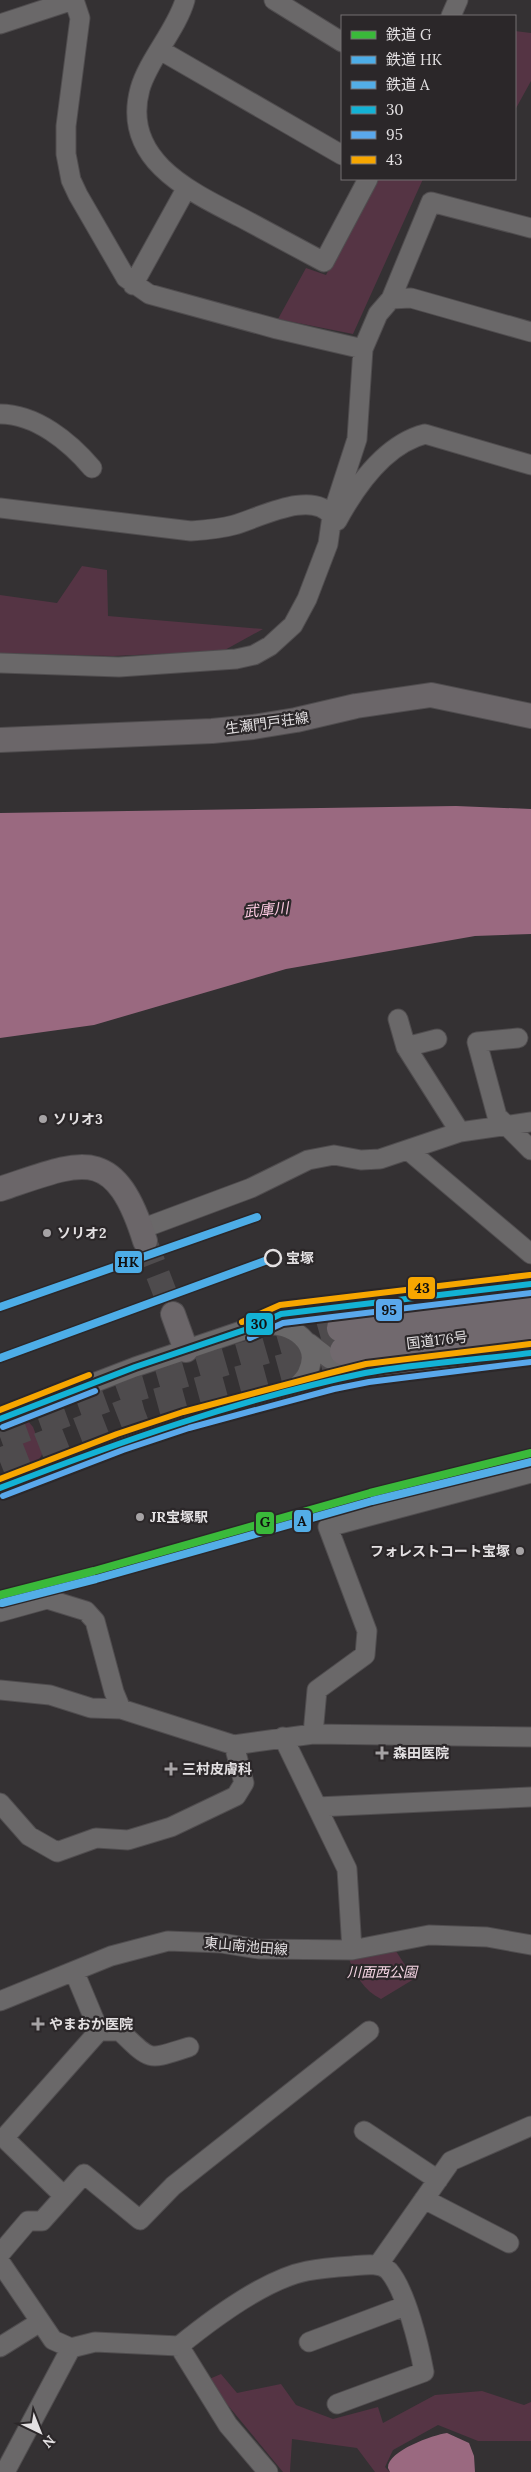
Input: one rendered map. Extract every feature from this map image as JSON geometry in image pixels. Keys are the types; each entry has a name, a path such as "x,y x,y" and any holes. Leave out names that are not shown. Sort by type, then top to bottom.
{"highway":[{"name":"国道176号","path":"531,1305 342,1340 531,1329"}],"main road":[{"name":"生瀬門戸荘線","path":"0,740 244,727 296,720 356,706 431,696 531,716"},
{"path":"0,1189 65,1167 91,1166 106,1173 121,1186 143,1235"},
{"path":"173,1314 186,1350"}],"street":[{"path":"0,24 74,0 80,18 66,126 66,154 71,180 88,214 126,278 133,285 149,294 277,329 363,349"},
{"path":"185,0 141,87 136,111 141,136 151,156 164,171 186,189 324,262 367,180"},
{"path":"274,0 341,41"},
{"path":"160,50 341,154"},
{"path":"133,285 186,189"},
{"path":"0,662 119,667 236,659 254,655 270,646 293,625 307,599 357,439 363,349 378,314 391,299 431,202 531,228"},
{"path":"391,299 411,298 531,332"},
{"path":"0,414 32,421 76,448 92,468"},
{"path":"331,524 372,471 409,438 425,434 531,465"},
{"path":"0,508 191,531 211,530 234,525 290,505 320,506 326,509 331,524"},
{"path":"398,1019 406,1047 460,1132"},
{"path":"518,1038 476,1042 497,1116 531,1150"},
{"path":"406,1047 437,1039"},
{"path":"143,1235 251,1188 308,1160 334,1155 361,1160 380,1160 460,1132 531,1122"},
{"path":"408,1150 531,1254"},
{"path":"0,1419 256,1326 281,1314 531,1284"},
{"path":"256,1326 274,1324 288,1326 330,1359 367,1373"},
{"path":"292,1392 308,1373 312,1353 309,1343"},
{"path":"0,1488 120,1442 186,1420 367,1373 531,1354"},
{"path":"314,1734 317,1690 365,1655 367,1631 328,1527 531,1473"},
{"path":"0,1612 47,1599 86,1610 95,1621 114,1692 121,1709"},
{"path":"0,1690 50,1695 91,1708 121,1709 234,1745 314,1734 531,1736"},
{"path":"283,1737 346,1868 352,1950"},
{"path":"0,1803 29,1836 57,1852 96,1838 128,1840 171,1827 236,1796 244,1783 234,1745"},
{"path":"317,1807 531,1797"},
{"name":"東山南池田線","path":"0,2001 111,1956 168,1941 221,1943 259,1949 352,1950 429,1936 487,1937 531,1945"},
{"path":"74,1971 99,2031"},
{"path":"64,2196 4,2138 99,2031 120,2031 143,2053 155,2058 189,2047"},
{"path":"0,2254 28,2221 42,2221 84,2174 140,2220 172,2186 368,2031"},
{"path":"378,2265 451,2161 531,2126"},
{"path":"364,2131 438,2180"},
{"path":"424,2199 509,2243"},
{"path":"0,2262 53,2340 71,2348 95,2342 179,2346 206,2324 269,2286 305,2271 378,2265 388,2271 405,2306 419,2343 424,2372 338,2404"},
{"path":"309,2342 405,2306"},
{"path":"0,2347 40,2322"},
{"path":"179,2346 228,2425 268,2472"},
{"path":"5,2472 71,2348"}],"green space":[{"path":"516,31 531,33 531,81 516,108"},
{"path":"376,180 423,180 353,334 278,319 306,268 326,275"},
{"path":"82,566 107,570 108,616 263,629 223,651 113,656 0,653 0,595 57,603"},
{"path":"28,1421 33,1427 43,1453 38,1461 31,1464 20,1453 17,1438 17,1428"},
{"name":"川面西公園","path":"394,1948 414,1979 381,1999 365,1987 348,1957"},
{"path":"221,2374 237,2393 281,2384 296,2405 333,2419 378,2407 383,2423 435,2395 482,2391 524,2405 531,2402 531,2441 478,2441 438,2425 393,2450 385,2467 390,2472 375,2472 357,2448 292,2439 290,2472 283,2472 207,2380"}],"water":[{"name":"武庫川","path":"456,806 531,809 531,934 475,936 286,969 94,1025 0,1038 0,813"},
{"path":"447,2433 469,2443 474,2456 475,2472 390,2472 388,2468 390,2462 403,2450 422,2440"}],"tunnel":[{"path":"145,1241 173,1314"},
{"path":"0,1437 134,1388 341,1328"},
{"path":"0,1462 143,1406 338,1353"}],"rail line":[{"name":"HK","path":"0,1307 257,1217"},
{"name":"HK","path":"0,1358 273,1258"},
{"name":"G","path":"0,1595 94,1571 370,1493 531,1453"},
{"name":"A","path":"2,1603 96,1579 372,1501 531,1462"}],"transit line":[{"name":"43","path":"242,1322 280,1305 530,1275"},
{"name":"30","path":"0,1419 135,1367 256,1326 281,1314 531,1284"},
{"name":"95","path":"250,1338 283,1323 531,1293"},
{"name":"43","path":"0,1479 117,1434 183,1412 330,1373 366,1364 530,1344"},
{"name":"30","path":"0,1488 135,1438 272,1395 365,1373 427,1364 531,1353"},
{"name":"95","path":"3,1496 123,1450 189,1428 334,1389 369,1382 531,1362"},
{"name":"43","path":"0,1410 89,1375"},
{"name":"95","path":"3,1427 95,1391"}],"place":[{"name":"ソリオ3","path":"43,1119"},
{"name":"ソリオ2","path":"47,1233"},
{"name":"宝塚","path":"273,1258"},
{"name":"JR宝塚駅","path":"140,1517"},
{"name":"フォレストコート宝塚","path":"520,1551"},
{"name":"森田医院","path":"382,1753"},
{"name":"三村皮膚科","path":"171,1769"},
{"name":"やまおか医院","path":"38,2024"}]}
